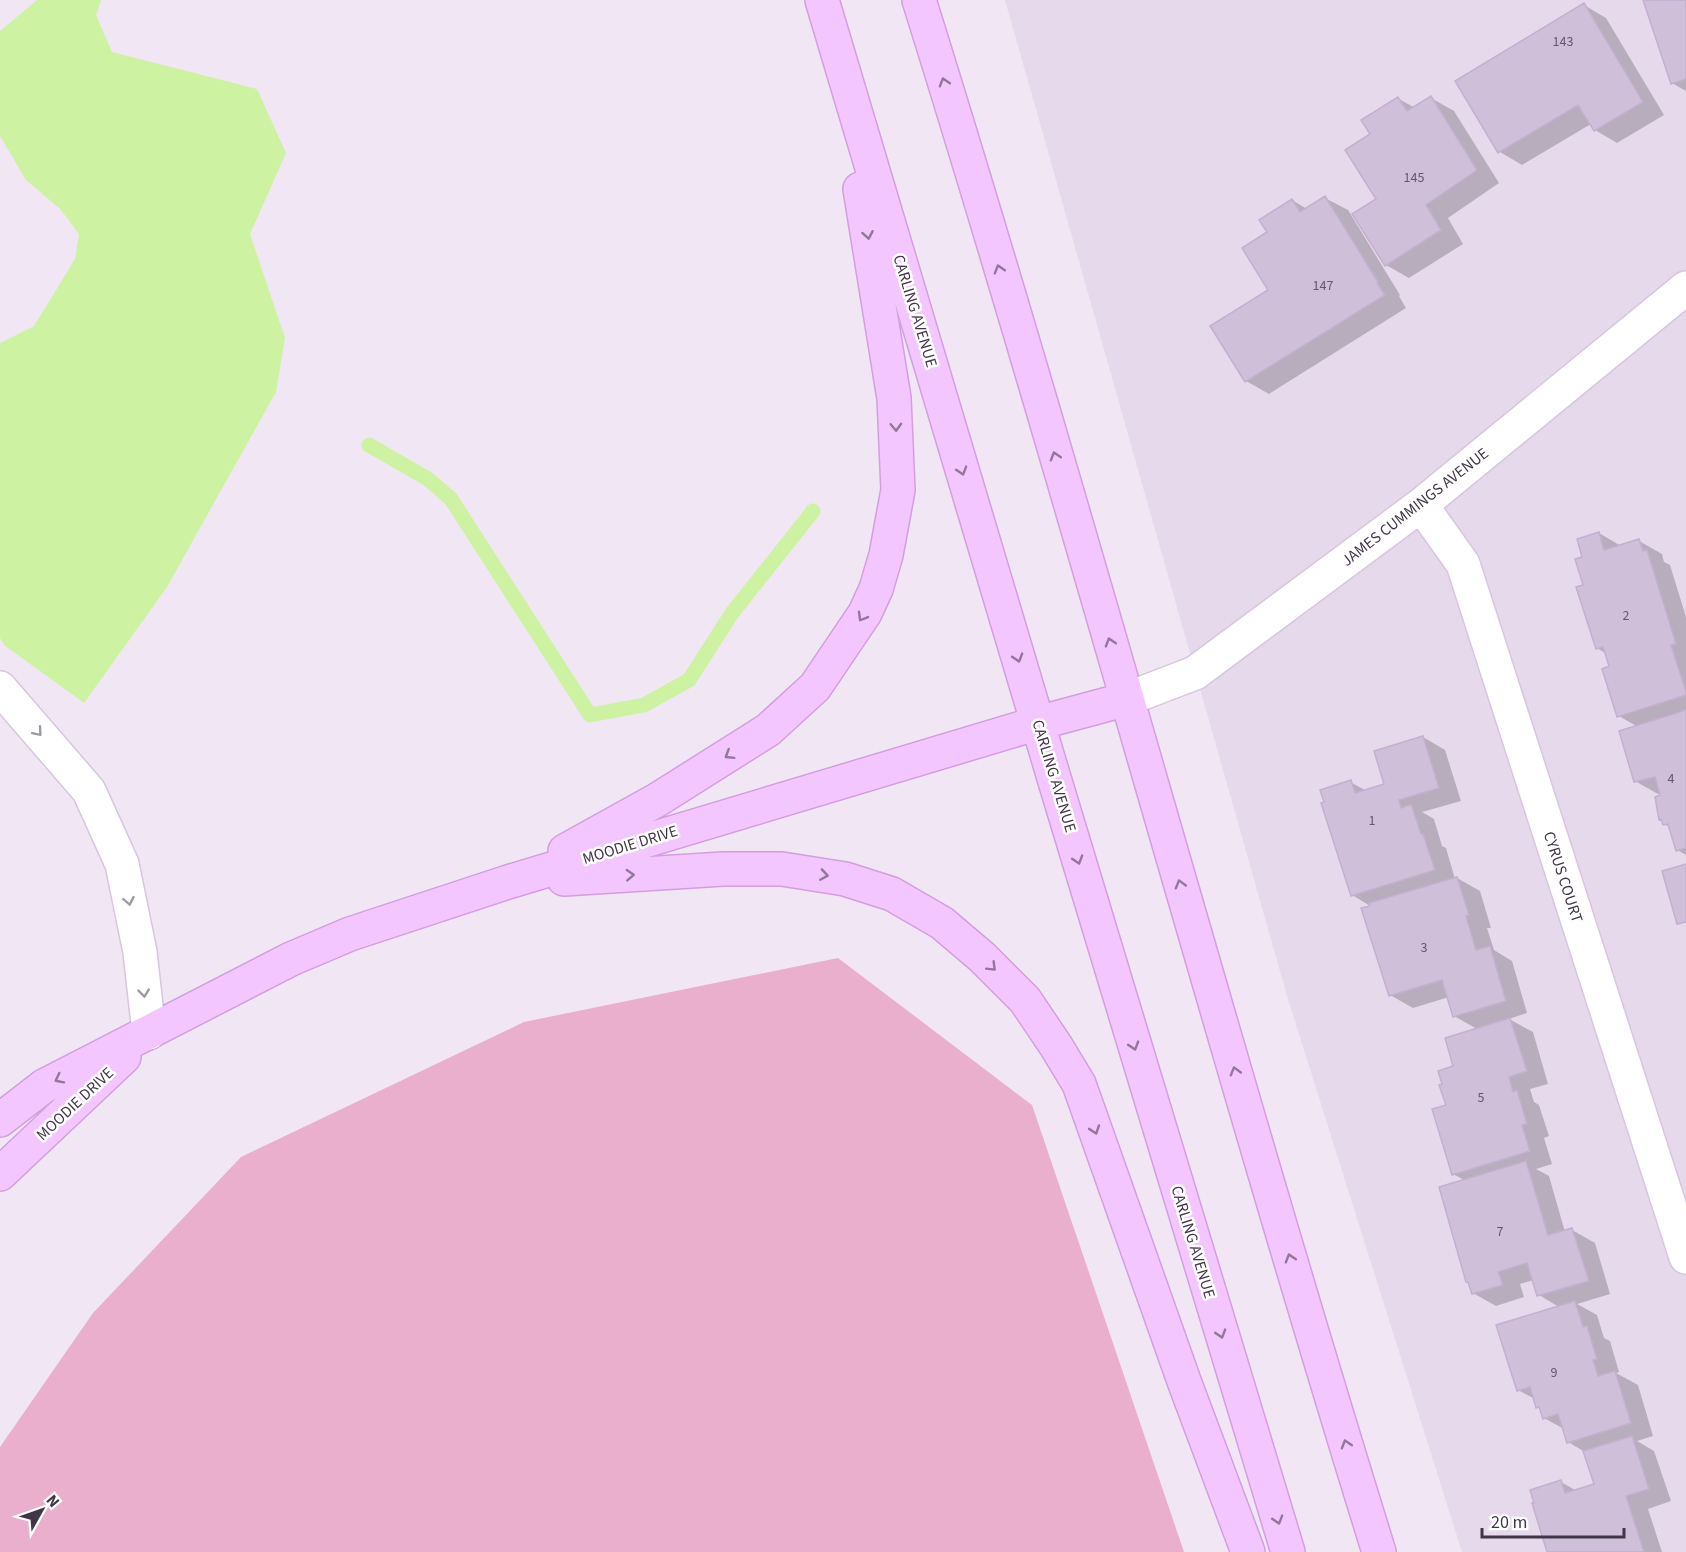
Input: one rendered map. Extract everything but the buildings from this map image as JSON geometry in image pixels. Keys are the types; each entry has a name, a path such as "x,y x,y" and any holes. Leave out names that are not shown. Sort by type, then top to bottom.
{"main road":[{"name":"CARLING AVENUE","path":"822,0 1288,1552"},
{"path":"918,0 1127,699 1277,1216 1379,1552"},
{"path":"508,882 657,800 768,730 815,687 866,613 876,589 886,555 898,490 894,398 832,32"},
{"name":"MOODIE DRIVE","path":"0,1120 44,1086 291,959 350,934 508,882 1038,723 1127,699"},
{"path":"508,882 735,869 782,869 845,879 892,894 942,923 982,957 1024,1000 1079,1084 1184,1381 1248,1552"},
{"name":"MOODIE DRIVE","path":"0,1174 149,1033"}],"street":[{"name":"JAMES CUMMINGS AVENUE","path":"1127,699 1195,673 1421,506 1686,288"},
{"name":"CYRUS COURT","path":"1421,506 1462,564 1686,1257"},
{"path":"0,688 89,790 122,864 140,952 149,1033"}],"shaded area":[{"path":"37,0 101,0 96,15 112,52 257,89 286,153 250,234 285,338 276,392 167,587 84,703 4,645 0,638 0,343 34,326 75,259 79,234 60,209 26,180 0,136 0,31"},
{"path":"1005,0 1686,0 1686,1552 1462,1552 1287,996"},
{"path":"838,958 1032,1105 1184,1552 0,1552 0,1447 93,1313 241,1157 524,1022"}],"waterway":[{"path":"369,445 428,479 451,499 590,715 644,705 689,680 732,613 813,511"}]}
